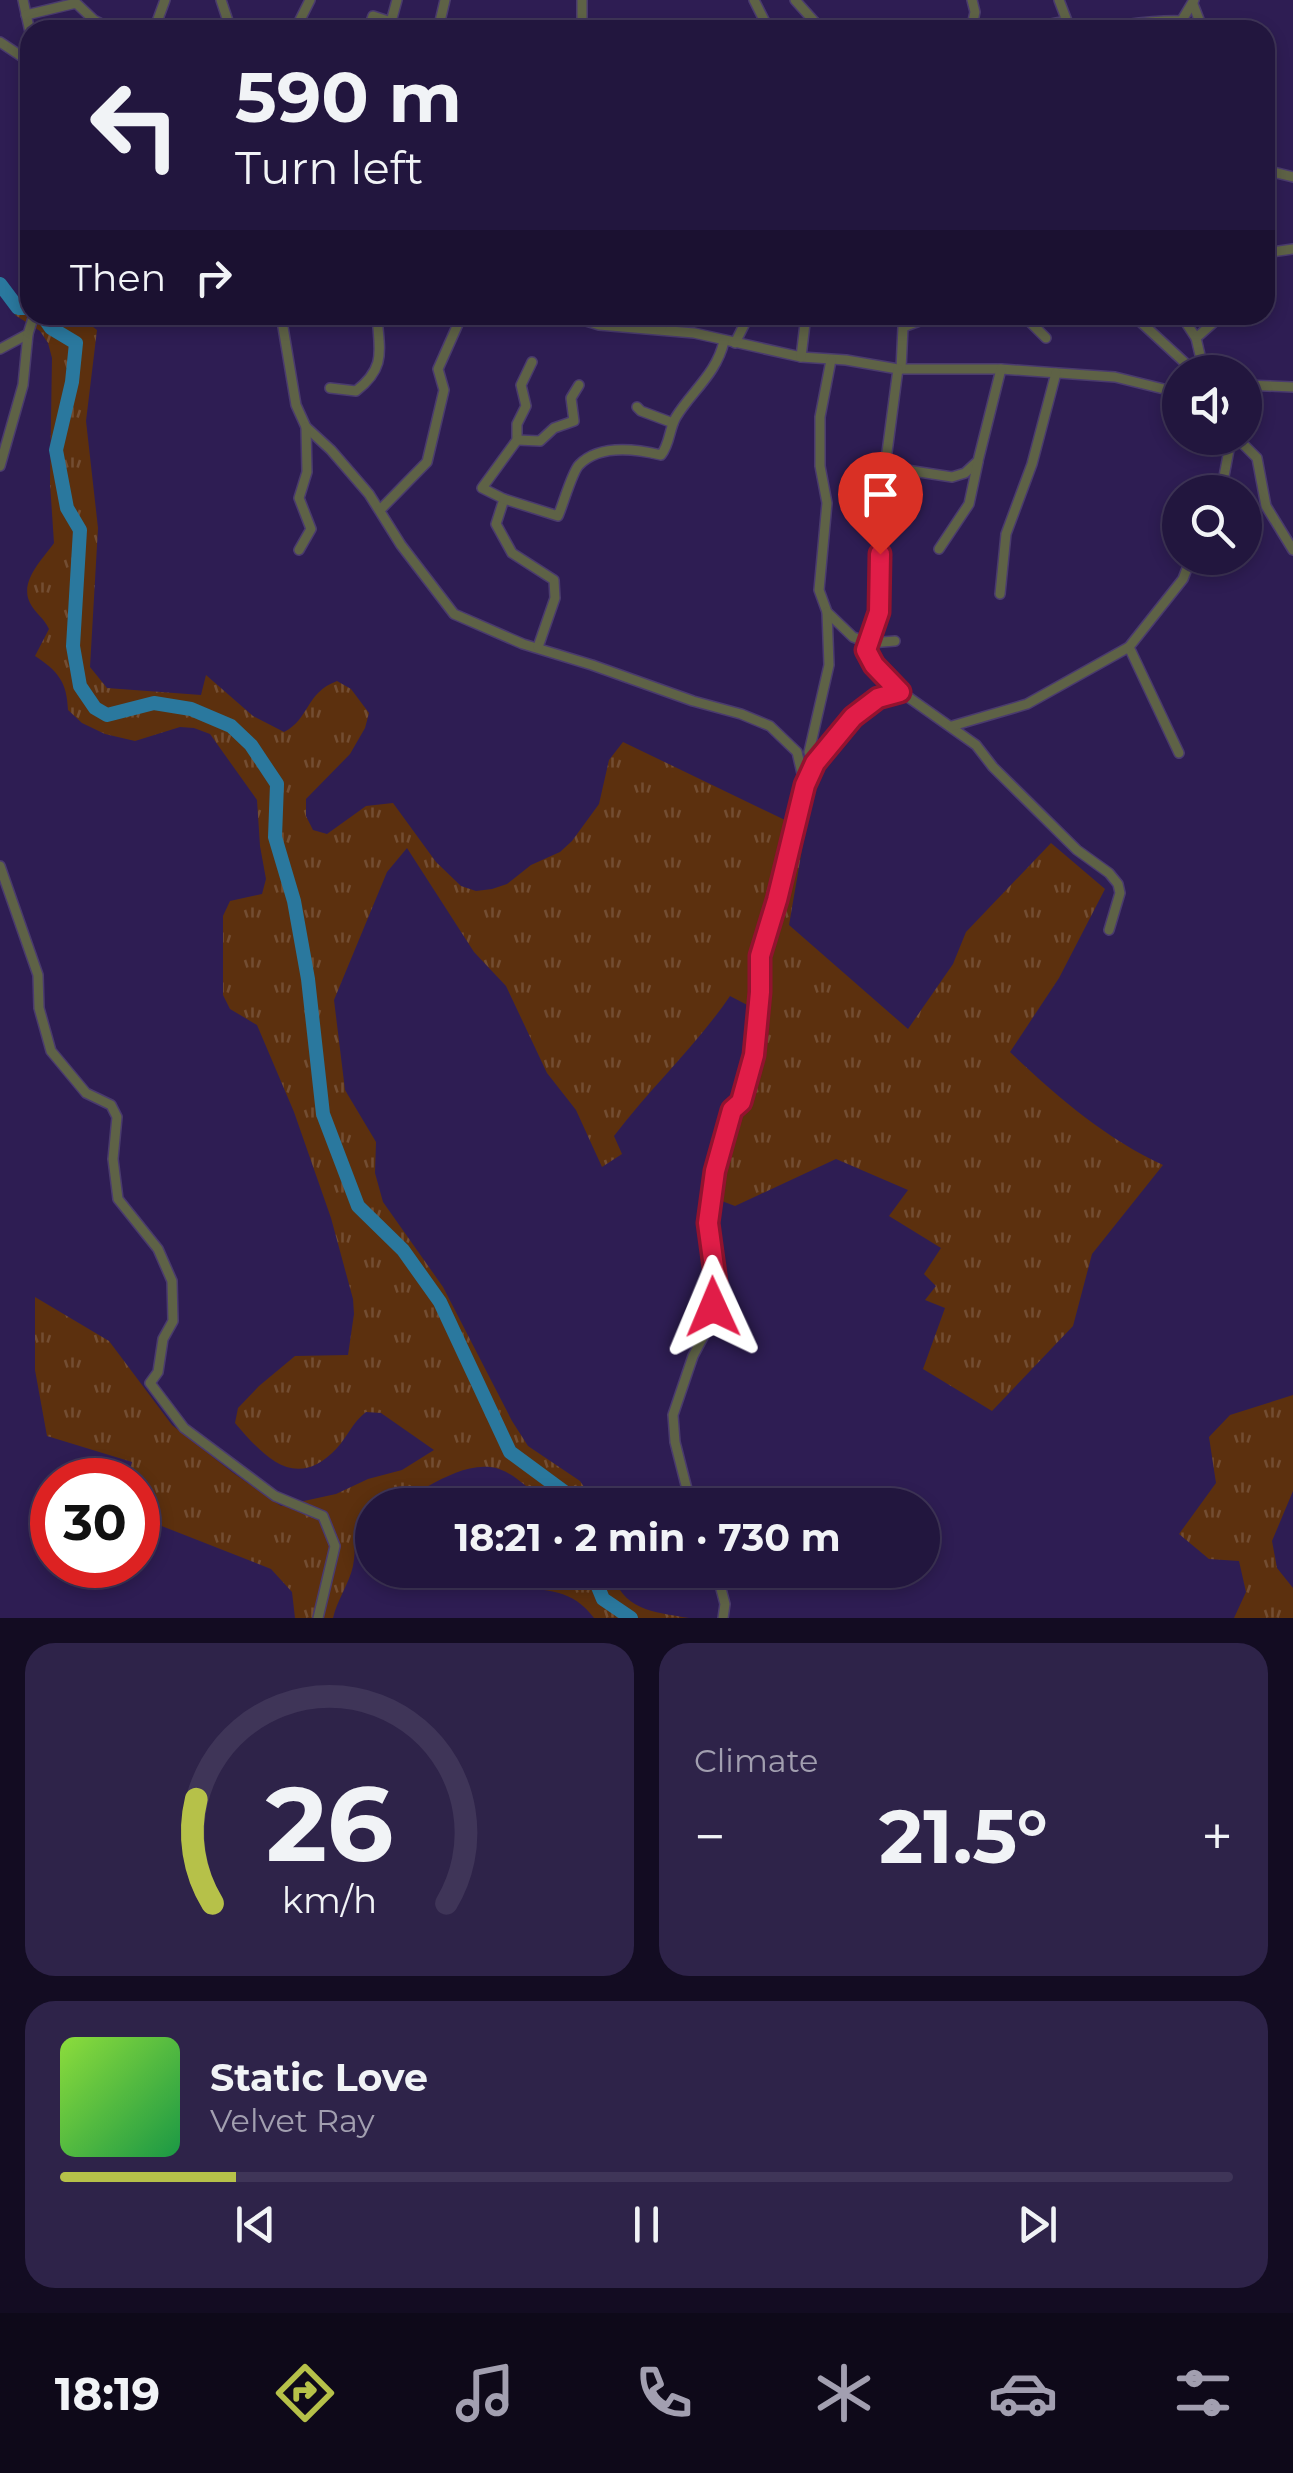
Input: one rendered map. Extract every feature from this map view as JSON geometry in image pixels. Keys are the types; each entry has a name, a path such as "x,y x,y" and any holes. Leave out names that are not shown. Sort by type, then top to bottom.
{"street":[{"path":"24,0 27,20"},
{"path":"795,0 813,20"},
{"path":"1060,0 1067,20"},
{"path":"26,15 76,3 94,20"},
{"path":"0,466 24,385 31,325"},
{"path":"283,325 296,404 306,427 307,472 300,498 311,529 299,550"},
{"path":"330,388 356,391 373,378 380,365 378,325"},
{"path":"380,510 427,462 444,390 438,368 457,325"},
{"path":"599,325 661,330 801,357 900,369 1056,373 1115,378 1162,390"},
{"path":"661,330 663,325"},
{"path":"532,362 520,385 526,406 517,424 518,440 482,488 504,500 558,516 578,464 596,453 636,449 662,456 673,423 742,325"},
{"path":"801,357 805,325"},
{"path":"908,325 902,327 900,369 882,467 952,477 965,473 978,461"},
{"path":"1033,325 1046,338"},
{"path":"1144,325 1177,355"},
{"path":"1188,325 1200,355"},
{"path":"1196,338 1211,325"},
{"path":"0,349 28,334"},
{"path":"815,763 809,752 830,665 827,612 818,590 827,503 818,440 832,360"},
{"path":"939,549 970,504 1000,369"},
{"path":"1000,594 1006,534 1032,464 1056,373"},
{"path":"518,440 540,442 554,428 574,421 571,398 579,385"},
{"path":"1262,386 1293,387"},
{"path":"637,407 673,423"},
{"path":"306,427 331,450 380,510 401,545 454,614 538,647 770,726 798,752 805,785"},
{"path":"1255,455 1266,506 1293,550"},
{"path":"887,467 879,512 879,612 866,650 874,665 900,692 976,745 993,768 1076,850 1109,872 1120,893 1109,930"},
{"path":"504,500 496,524 502,538 512,552 554,580 555,598 538,647"},
{"path":"952,726 1027,704 1128,647 1185,575"},
{"path":"827,612 854,637 870,644 895,642"},
{"path":"1128,647 1179,752"},
{"path":"687,1488 675,1442 673,1415 713,1307 716,1282 708,1223 715,1171 732,1110 741,1102 754,1055 760,956 805,785 815,763 853,717 878,698 900,692"},
{"path":"0,866 38,975 39,1008 52,1052 86,1092 111,1106 116,1117 113,1159 118,1199 158,1249 172,1281 174,1321 163,1340 158,1372 150,1384 184,1428 275,1496 323,1516 335,1546 318,1618"},
{"path":"721,1588 725,1604 723,1618"}],"green space":[{"path":"20,284 20,318 15,315"},
{"path":"31,325 91,325 97,330 86,421 98,528 90,667 107,688 201,695 206,675 253,716 284,732 327,686 337,681 351,689 369,713 365,728 350,754 306,799 306,816 313,830 327,834 366,806 393,803 436,862 461,886 476,891 492,889 507,884 572,841 599,804 609,760 623,742 785,820 802,816 805,832 789,925 908,1029 953,964 966,932 1051,843 1105,889 1059,978 1010,1052 1082,1115 1163,1165 1092,1254 1073,1326 992,1411 923,1369 945,1308 925,1300 936,1286 924,1274 941,1248 889,1216 908,1190 836,1159 735,1206 706,1195 715,1147 749,1045 753,1008 730,996 614,1136 622,1154 602,1167 576,1110 547,1073 506,986 474,952 407,848 387,872 334,1000 345,1090 376,1142 375,1173 383,1202 443,1287 512,1421 528,1446 585,1488 528,1488 498,1469 475,1467 422,1488 355,1488 353,1566 333,1618 295,1618 292,1592 271,1569 160,1525 160,1458 119,1458 47,1436 35,1370 35,1297 109,1341 172,1425 281,1506 336,1494 368,1479 402,1470 434,1450 381,1413 366,1412 322,1461 295,1469 270,1458 235,1423 238,1408 295,1356 348,1355 353,1299 331,1218 294,1112 257,1025 230,1009 223,995 223,916 230,901 262,894 266,879 257,800 210,734 180,727 135,741 105,734 82,723 68,710 60,678 35,656 49,629 30,603 28,587 54,543 50,483 52,358 48,343"},
{"path":"1293,1395 1293,1491 1272,1541 1277,1568 1293,1588 1293,1618 1234,1618 1246,1592 1239,1561 1209,1559 1179,1534 1216,1483 1209,1437 1230,1415"},
{"path":"525,1588 619,1588 640,1607 689,1618 594,1618 577,1601 548,1590"}],"waterway":[{"path":"0,284 20,308"},
{"path":"49,325 76,343 72,382 56,450 67,508 80,530 73,646 80,686 95,708 107,715 154,703 191,709 231,726 251,745 277,784 275,837 294,901 308,979 323,1114 358,1206 403,1250 440,1302 510,1452 559,1488"},
{"path":"598,1588 603,1599 631,1618"}],"route":[{"path":"713,1307 716,1282 708,1223 715,1171 732,1110 741,1102 754,1055 760,956 805,785 815,763 853,717 878,698 900,692 874,665 866,650 879,612 880,554"}]}
